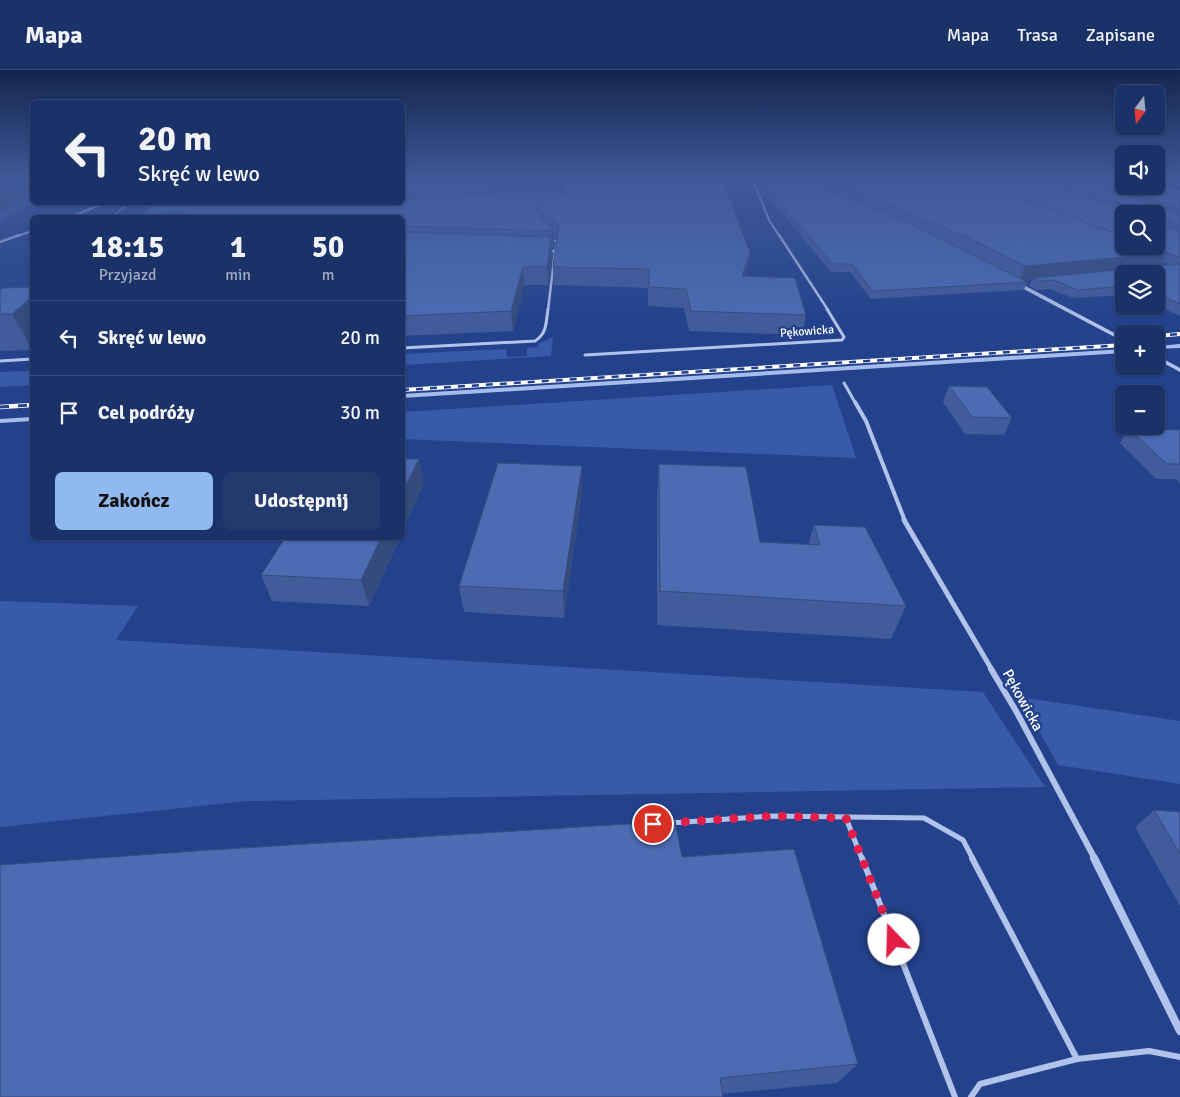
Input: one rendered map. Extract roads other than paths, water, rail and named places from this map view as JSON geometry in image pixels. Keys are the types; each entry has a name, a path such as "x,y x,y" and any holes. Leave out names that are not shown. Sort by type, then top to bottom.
{"street":[{"name":"Pękowicka","path":"585,355 842,340 844,337 840,328 773,226"},
{"path":"0,242 30,232"},
{"path":"405,348 535,341 542,337 545,332 555,251 545,251"},
{"path":"1011,280 1115,335"},
{"path":"1019,284 1028,283"},
{"path":"0,361 30,359"},
{"path":"1165,362 1180,370"},
{"name":"Pękowicka","path":"844,383 866,421 902,517 1016,711 1095,860 1180,1031"}],"lane":[{"path":"546,236 557,242 555,251"},
{"path":"663,823 772,816 924,818 963,840 1077,1060"},
{"path":"846,818 955,1097"},
{"path":"971,1097 980,1084 1077,1060 1149,1050 1180,1057"}],"waterway":[{"path":"1165,347 1180,346"},
{"path":"405,396 1115,352"},
{"path":"0,421 30,419"}],"railway":[{"path":"1165,335 1180,334"},
{"path":"405,390 1115,346"},
{"path":"0,407 30,405"}]}
